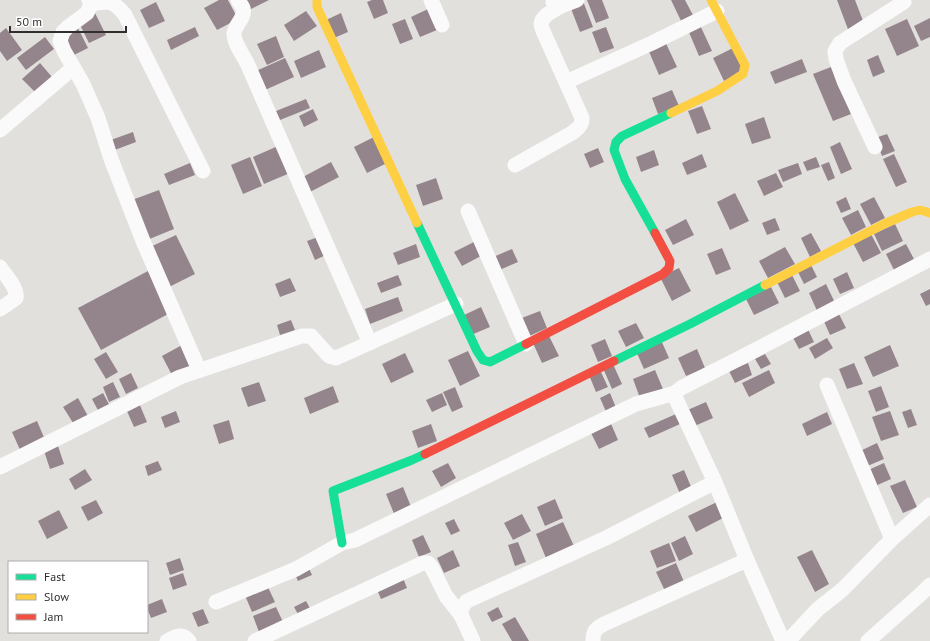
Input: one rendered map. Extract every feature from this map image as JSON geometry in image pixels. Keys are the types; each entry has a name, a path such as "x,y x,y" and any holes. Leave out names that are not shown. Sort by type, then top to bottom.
{"street":[{"path":"238,0 244,9 242,17 237,24 234,33 235,41 247,63 370,343"},
{"path":"317,0 317,7 477,352 484,360 490,362 663,274 669,268 670,262 625,179 614,150 616,142 622,136 717,91 743,74 745,64 714,5 652,43 566,82"},
{"path":"431,0 442,25"},
{"path":"515,166 572,133 580,127 582,123 582,118 541,23 556,3 577,0"},
{"path":"199,370 143,241 111,159 98,118 83,84 73,68 60,41 63,32 87,13 90,2 110,1 116,3 125,15 203,171"},
{"path":"875,147 844,81 836,59 835,50 840,43 906,1"},
{"path":"0,130 73,68"},
{"path":"468,210 526,344"},
{"path":"342,543 333,491 412,460 690,324 884,224 920,210 930,213"},
{"path":"216,602 296,569 342,543 355,540 636,404 675,393 681,388 930,259"},
{"path":"0,267 15,288 17,294 16,298 0,309"},
{"path":"0,467 180,377 199,370 302,336 311,336 329,356 336,358 456,304"},
{"path":"827,385 892,539"},
{"path":"675,393 676,399 715,482 747,560 783,641"},
{"path":"461,615 462,607 468,601 606,538 715,482"},
{"path":"788,641 818,609 842,590 892,539 930,505"},
{"path":"593,641 593,634 596,629 604,624 747,560"},
{"path":"255,641 423,563 428,563 432,568 446,596 461,615 474,641"},
{"path":"868,641 930,585"},
{"path":"167,641 183,636 189,641"}],"building":[{"path":"219,0 228,0 238,19 217,30 204,8"},
{"path":"242,0 269,0 247,11"},
{"path":"372,0 383,0 388,13 374,19 367,2"},
{"path":"587,0 602,0 609,18 596,23"},
{"path":"671,0 685,0 695,19 683,25"},
{"path":"837,0 855,0 865,26 849,32"},
{"path":"583,1 593,27 580,32 570,6"},
{"path":"156,2 165,21 149,28 140,10"},
{"path":"428,9 437,30 420,37 411,17"},
{"path":"306,11 317,26 294,41 284,25"},
{"path":"95,13 106,35 89,43 78,21"},
{"path":"341,13 348,32 334,38 326,20"},
{"path":"930,18 930,37 921,41 914,26"},
{"path":"405,19 413,39 400,44 392,24"},
{"path":"907,19 919,46 897,56 885,29"},
{"path":"700,25 712,51 699,56 688,30"},
{"path":"195,27 199,36 171,50 167,40"},
{"path":"606,27 614,48 600,53 592,32"},
{"path":"6,28 22,50 7,61 0,51 0,33"},
{"path":"78,28 88,48 72,56 62,36"},
{"path":"276,36 284,57 267,65 257,44"},
{"path":"45,37 54,49 26,70 17,58"},
{"path":"664,39 677,67 659,75 647,47"},
{"path":"733,48 744,72 724,81 713,58"},
{"path":"319,50 326,67 301,78 294,61"},
{"path":"878,55 885,72 873,77 867,60"},
{"path":"285,58 294,77 265,90 256,71"},
{"path":"802,59 807,72 775,84 770,72"},
{"path":"40,63 52,77 35,92 22,79"},
{"path":"831,67 851,114 833,121 813,74"},
{"path":"672,90 679,106 658,114 652,98"},
{"path":"306,99 310,108 275,122 271,113"},
{"path":"702,106 711,129 697,134 688,111"},
{"path":"313,109 318,120 304,127 299,116"},
{"path":"764,117 771,138 752,144 745,124"},
{"path":"133,132 136,142 112,151 108,141"},
{"path":"887,134 895,151 882,156 875,138"},
{"path":"376,136 389,162 367,173 354,147"},
{"path":"840,142 852,169 841,174 830,147"},
{"path":"278,146 290,173 264,184 253,157"},
{"path":"598,148 604,162 590,168 584,154"},
{"path":"654,150 659,165 641,172 636,157"},
{"path":"702,154 707,167 687,175 682,163"},
{"path":"894,154 907,182 896,187 883,159"},
{"path":"250,157 262,186 243,194 231,165"},
{"path":"816,157 820,167 807,171 803,162"},
{"path":"331,162 339,177 308,193 301,178"},
{"path":"829,162 835,178 828,181 821,165"},
{"path":"190,163 195,175 169,185 164,174"},
{"path":"798,163 802,174 783,182 778,170"},
{"path":"776,173 783,187 764,196 757,181"},
{"path":"436,178 443,199 423,206 416,185"},
{"path":"159,190 174,229 147,240 132,200"},
{"path":"735,193 749,221 730,230 717,202"},
{"path":"846,197 851,209 841,213 836,202"},
{"path":"874,197 885,218 871,225 860,204"},
{"path":"858,210 866,227 851,235 842,218"},
{"path":"775,218 780,230 767,235 762,223"},
{"path":"686,219 694,235 673,245 665,230"},
{"path":"895,224 903,241 882,251 874,234"},
{"path":"811,233 821,251 810,257 801,238"},
{"path":"871,234 881,253 863,262 853,243"},
{"path":"176,235 195,274 167,288 148,248"},
{"path":"318,237 326,255 315,260 307,241"},
{"path":"474,242 481,256 462,266 454,252"},
{"path":"416,244 420,257 398,265 393,253"},
{"path":"906,244 915,261 895,272 886,254"},
{"path":"785,247 795,264 768,278 759,261"},
{"path":"722,248 731,269 716,275 707,254"},
{"path":"512,249 518,262 497,271 491,258"},
{"path":"811,265 817,277 804,284 798,272"},
{"path":"679,268 691,291 672,301 660,277"},
{"path":"148,271 170,313 101,350 78,308"},
{"path":"847,272 854,288 840,294 833,279"},
{"path":"398,275 402,285 381,293 377,283"},
{"path":"792,275 800,291 785,298 777,282"},
{"path":"290,278 296,291 280,297 275,284"},
{"path":"826,284 836,305 818,313 809,293"},
{"path":"771,287 779,303 754,315 746,299"},
{"path":"930,289 930,304 926,306 920,294"},
{"path":"398,297 403,311 370,324 365,309"},
{"path":"481,307 490,327 471,335 462,316"},
{"path":"837,310 846,328 830,335 822,317"},
{"path":"540,311 547,328 527,337 519,319"},
{"path":"291,320 295,330 280,335 277,325"},
{"path":"636,323 644,338 626,347 618,331"},
{"path":"806,325 814,342 799,349 790,332"},
{"path":"549,336 559,356 542,363 533,343"},
{"path":"827,338 833,348 815,359 809,348"},
{"path":"605,339 612,356 598,362 591,345"},
{"path":"661,340 669,358 644,369 636,351"},
{"path":"182,345 194,366 173,377 162,356"},
{"path":"890,345 899,366 873,377 864,357"},
{"path":"697,349 705,368 686,376 678,358"},
{"path":"468,351 480,376 460,386 448,360"},
{"path":"106,352 118,372 106,379 94,359"},
{"path":"405,353 414,372 391,383 382,364"},
{"path":"765,354 771,364 761,369 755,359"},
{"path":"748,363 752,375 735,383 729,371"},
{"path":"854,363 863,384 847,389 839,369"},
{"path":"613,364 622,384 612,389 603,368"},
{"path":"600,370 608,387 596,392 589,375"},
{"path":"655,370 663,389 640,398 633,379"},
{"path":"769,370 775,383 749,397 742,383"},
{"path":"131,373 138,388 126,394 119,379"},
{"path":"113,382 120,397 109,402 103,387"},
{"path":"259,382 266,401 248,407 241,388"},
{"path":"333,386 339,402 310,414 304,398"},
{"path":"881,386 889,407 876,412 868,391"},
{"path":"455,387 463,407 452,412 443,392"},
{"path":"103,393 111,408 100,414 92,399"},
{"path":"442,393 447,405 432,412 426,400"},
{"path":"610,393 617,410 607,414 600,398"},
{"path":"78,398 89,418 75,426 63,407"},
{"path":"706,402 713,418 690,428 683,412"},
{"path":"139,403 147,422 134,427 126,409"},
{"path":"911,409 917,425 908,428 902,412"},
{"path":"176,411 180,422 165,428 161,417"},
{"path":"890,411 899,435 881,441 872,417"},
{"path":"827,412 832,424 807,436 802,424"},
{"path":"676,414 680,424 649,438 644,428"},
{"path":"609,419 618,440 599,449 589,429"},
{"path":"229,420 234,439 219,444 213,425"},
{"path":"37,421 46,442 21,452 12,432"},
{"path":"431,424 437,441 418,448 412,431"},
{"path":"877,443 884,459 865,467 858,452"},
{"path":"58,446 64,464 50,469 44,451"},
{"path":"158,461 162,470 148,476 145,466"},
{"path":"448,463 456,478 441,487 432,471"},
{"path":"884,463 891,479 873,487 866,471"},
{"path":"85,469 92,480 75,490 69,479"},
{"path":"684,470 692,489 680,494 672,475"},
{"path":"905,480 917,507 903,513 890,486"},
{"path":"403,487 412,509 395,516 386,494"},
{"path":"555,499 563,518 545,526 537,507"},
{"path":"96,500 103,513 88,521 81,507"},
{"path":"717,502 725,517 696,532 688,516"},
{"path":"59,510 68,528 47,539 38,521"},
{"path":"522,514 531,531 513,540 504,523"},
{"path":"454,519 460,531 451,535 445,523"},
{"path":"563,522 574,546 546,558 536,534"},
{"path":"423,535 431,552 419,557 412,540"},
{"path":"685,536 693,554 679,561 671,543"},
{"path":"518,542 526,562 515,566 508,545"},
{"path":"669,543 676,561 657,568 650,551"},
{"path":"453,550 460,566 444,573 437,558"},
{"path":"812,550 829,584 815,592 797,557"},
{"path":"180,558 184,570 170,575 166,563"},
{"path":"676,563 684,582 665,591 656,572"},
{"path":"307,564 312,575 298,581 293,570"},
{"path":"183,573 187,585 173,590 169,578"},
{"path":"401,573 407,588 381,599 375,585"},
{"path":"266,583 275,602 252,612 244,593"},
{"path":"162,599 167,612 151,618 148,610 148,605"},
{"path":"306,601 311,610 299,616 294,607"},
{"path":"276,607 283,622 259,632 253,616"},
{"path":"498,607 503,617 492,622 487,613"},
{"path":"203,609 209,623 198,627 192,613"},
{"path":"515,617 529,641 512,641 502,624"}],"traffic: fast":[{"path":"655,233 625,179 614,150 616,142 622,136 671,113"},
{"path":"417,223 477,351 483,360 490,362 526,344"},
{"path":"614,361 765,285"},
{"path":"342,543 333,491 425,454"}],"traffic: slow":[{"path":"317,0 317,7 417,223"},
{"path":"671,113 717,91 743,74 745,65 711,0"},
{"path":"765,285 884,224 920,210 930,213"}],"traffic: jam":[{"path":"526,344 663,274 669,268 670,261 655,233"},
{"path":"425,454 614,361"}]}
